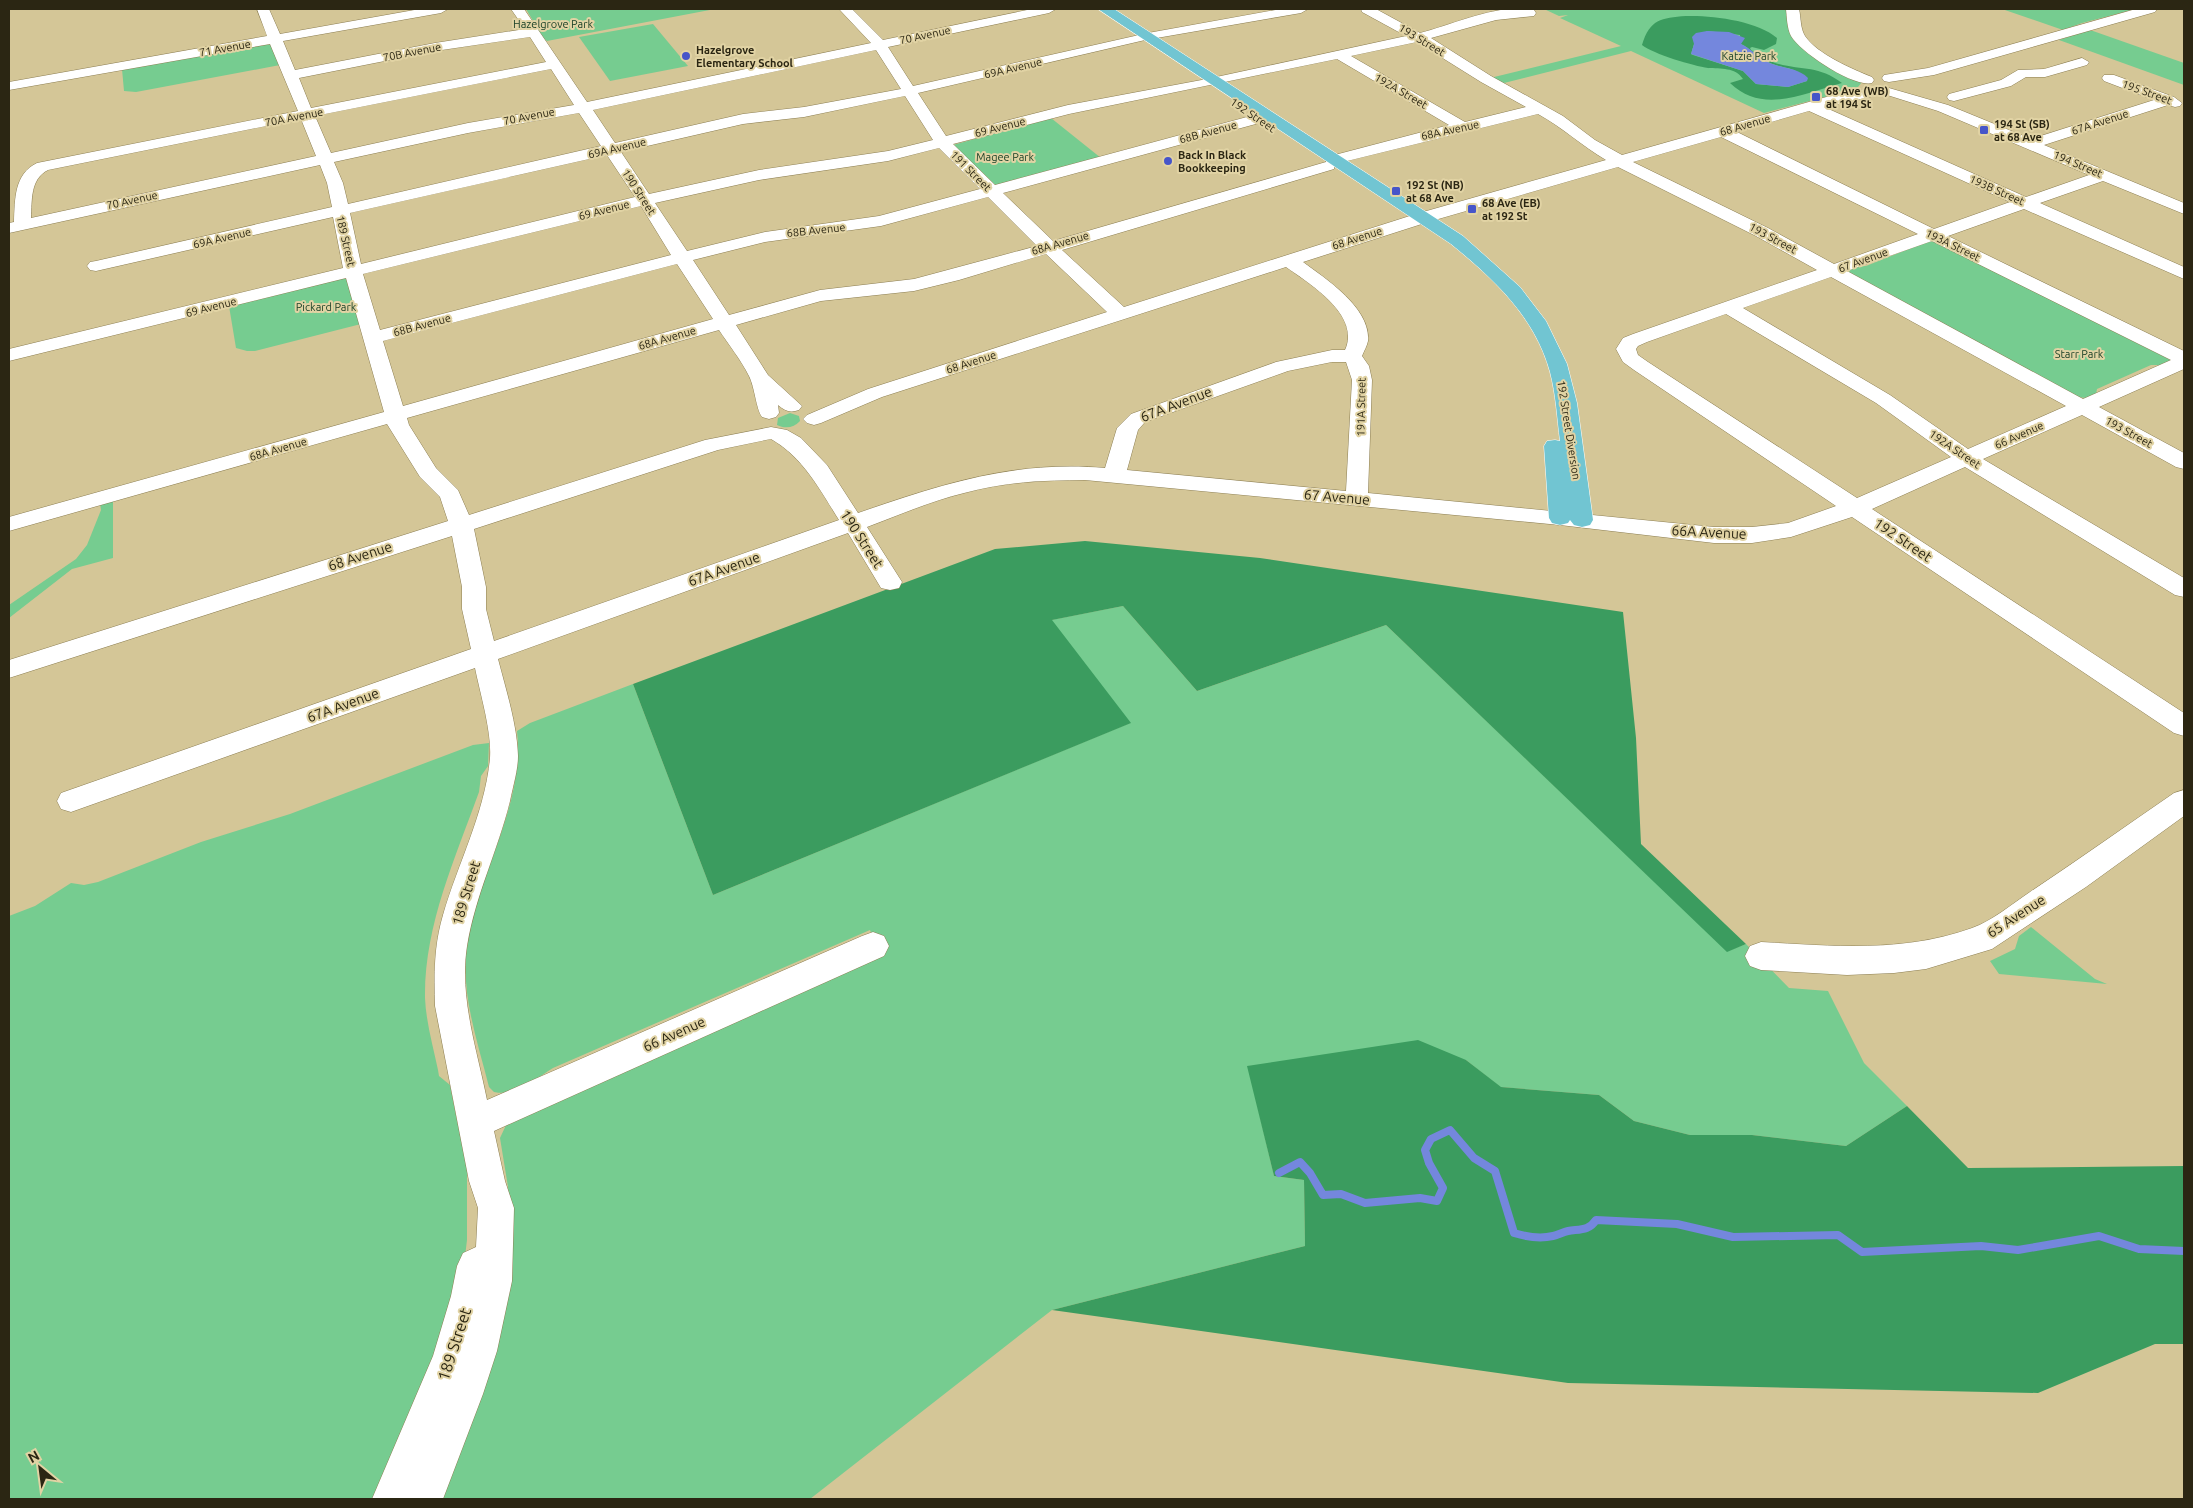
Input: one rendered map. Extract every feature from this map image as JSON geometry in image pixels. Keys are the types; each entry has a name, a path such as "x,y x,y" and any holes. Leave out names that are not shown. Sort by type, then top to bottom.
{"main road":[{"name":"192 Street","path":"1094,9 1417,219"},
{"name":"192 Street","path":"1104,9 1145,41"},
{"name":"192 Street Diversion","path":"1417,219 1471,252 1507,284 1526,307 1548,341 1555,356 1566,396 1571,519"}],"street":[{"name":"189 Street","path":"263,9 335,183 353,271 395,415 402,433 428,472 428,486 452,527 459,592 474,609 500,724 503,764 500,784 492,816 458,915 451,948 450,981 451,1006 487,1181 496,1208 493,1281 476,1351 463,1394 422,1499"},
{"name":"71 Avenue","path":"9,86 441,9"},
{"name":"190 Street","path":"518,9 645,200 758,376 767,397 771,426 793,443 819,470"},
{"name":"191 Street","path":"845,9 870,31 942,142 991,192 1120,314"},
{"name":"70 Avenue","path":"15,226 515,118 583,107 1049,9"},
{"name":"69A Avenue","path":"96,266 743,120 804,112 908,92 1300,9"},
{"name":"193 Street","path":"1367,9 1418,37 1486,80 1558,119 1589,144 1833,270 2184,462"},
{"name":"194 Street","path":"1793,9 1796,31 1802,41 1827,59 1885,84 1948,103 2031,144 2104,175 2180,203"},
{"name":"68 Avenue","path":"806,415 1417,219 2150,9"},
{"name":"69 Avenue","path":"9,356 645,200 759,175 888,156 1068,110 1340,55 1468,26 1518,12 1530,13"},
{"name":"70B Avenue","path":"291,76 434,47 533,32"},
{"name":"195 Street","path":"2060,54 2184,106"},
{"name":"192A Street","path":"1340,55 1463,126"},
{"path":"1948,103 2006,83 2023,73 2045,73 2082,62"},
{"name":"70A Avenue","path":"15,226 29,175 34,170 43,166 555,64"},
{"name":"67A Avenue","path":"2031,144 2169,100"},
{"name":"193B Street","path":"1810,106 2184,274"},
{"name":"68A Avenue","path":"9,524 724,322 820,296 914,285 953,276 1330,163 1463,126 1539,109"},
{"name":"68B Avenue","path":"373,338 681,257 778,234 863,225 1266,120"},
{"name":"193A Street","path":"1722,131 2184,360"},
{"name":"67 Avenue","path":"1626,349 1630,342 1640,338 2104,175"},
{"path":"1288,260 1334,295 1351,316 1358,329 1358,343 1352,356"},
{"name":"192A Street","path":"1727,307 1882,399 1966,458 2184,589"},
{"name":"192 Street","path":"1626,349 1630,358 1641,366 2184,726"},
{"name":"67A Avenue","path":"71,801 953,488 994,478 1056,473 1114,476 1128,428 1138,418 1283,366 1332,356 1352,356"},
{"name":"191A Street","path":"1352,356 1359,366 1362,380 1357,499"},
{"name":"66 Avenue","path":"1854,508 2184,360"},
{"name":"190 Street","path":"758,376 806,415 808,438 819,470 890,582"},
{"path":"780,408 806,415 795,434 771,426 780,408"},
{"name":"68 Avenue","path":"9,670 771,426"},
{"name":"67 Avenue","path":"1114,476 1571,519"},
{"name":"66A Avenue","path":"1571,519 1714,535 1752,535 1791,530 1854,508"},
{"name":"65 Avenue","path":"1761,956 1847,961 1894,959 1926,955 1981,939 2075,878 2184,801"},
{"name":"66 Avenue","path":"476,1122 873,946"},
{"name":"189 Street","path":"393,1499 438,1393 456,1344 474,1284 487,1181"}],"green space":[{"name":"Hazelgrove Park","path":"526,9 715,9 547,41 543,38"},
{"name":"Katzie Park","path":"1544,9 1786,9 1789,29 1862,82 1858,87 1848,91 1764,113 1631,51 1500,84 1490,78 1621,46 1560,18 1568,15 1559,16"},
{"path":"2002,9 2136,9 2063,30"},
{"path":"1677,17 1721,18 1758,27 1777,38 1776,44 1764,50 1752,47 1750,48 1751,50 1775,63 1825,73 1842,83 1784,99 1756,98 1743,93 1730,83 1743,79 1736,72 1684,62 1664,56 1642,45 1645,36 1653,25 1663,19","holes":["1707,31 1740,35 1741,44 1761,58 1794,70 1807,81 1788,87 1756,84 1743,71 1691,54 1694,44"]},
{"path":"653,24 688,66 610,81 579,37"},
{"path":"2086,31 2093,31 2184,63 2184,85 2059,40"},
{"path":"271,44 280,65 136,92 124,91 122,69"},
{"name":"Magee Park","path":"1051,118 1101,158 995,186 953,145"},
{"name":"Starr Park","path":"1929,241 1939,242 2170,358 2170,361 2163,365 2151,365 2097,389 2096,394 2087,398 2075,397 1849,274 1849,270 1857,266 1866,266"},
{"name":"Pickard Park","path":"343,278 348,280 361,324 255,351 236,348 229,306"},
{"path":"790,413 799,416 800,421 789,427 777,425 778,418"},
{"path":"113,500 113,558 72,569 9,618 9,605 76,559 87,545 101,510 100,503"},
{"path":"1085,541 1260,558 1623,612 1636,738 1641,844 1746,944 1727,952 1386,625 1197,691 1123,606 1052,620 1131,723 713,895 633,684 995,549"},
{"path":"1123,606 1197,691 1386,625 1727,951 1746,944 1789,988 1828,991 1864,1063 1907,1106 1846,1146 1752,1135 1690,1135 1634,1121 1599,1095 1500,1087 1466,1060 1248,1066 1274,1176 1304,1180 1305,1246 1052,1310 810,1499 435,1499 477,1390 509,1219 508,1187 500,1138 507,1123 880,955 870,930 553,1068 518,1090 503,1093 494,1092 489,1087 471,1014 466,978 466,959 474,915 508,811 514,785 518,758 517,731 530,723 633,684 713,895 1130,723 1051,620"},
{"path":"489,743 488,766 481,776 479,792 451,868 435,919 426,971 425,998 430,1034 439,1076 450,1085 467,1170 467,1240 462,1281 440,1361 384,1499 9,1499 9,916 35,906 71,883 84,885 98,882 201,842 290,814 473,745"},
{"path":"2031,927 2095,979 2107,984 1999,974 1990,961 2015,949 2019,936"},
{"path":"1418,1040 1466,1060 1501,1087 1599,1095 1634,1121 1690,1135 1752,1135 1846,1146 1907,1106 1968,1168 2184,1166 2184,1344 2155,1344 2038,1393 1568,1383 1052,1310 1305,1246 1304,1180 1274,1176 1247,1066"}],"water":[{"path":"1707,31 1729,32 1745,38 1741,44 1761,58 1778,66 1804,74 1808,78 1807,81 1788,87 1756,84 1743,71 1691,54 1694,44 1692,37 1696,33"}],"waterway":[{"path":"1279,1173 1300,1162 1310,1173 1323,1195 1341,1194 1365,1203 1420,1198 1437,1201 1443,1188 1429,1163 1425,1150 1431,1139 1450,1130 1474,1158 1495,1171 1514,1233 1529,1236 1555,1236 1568,1231 1584,1229 1596,1220 1677,1224 1733,1237 1838,1235 1862,1252 1981,1246 2018,1250 2099,1236 2139,1249 2184,1251"}],"place":[{"name":"Hazelgrove Elementary School","path":"686,56"},
{"name":"68 Ave (WB) at 194 St","path":"1816,97"},
{"name":"194 St (SB) at 68 Ave","path":"1984,130"},
{"name":"Back In Black Bookkeeping","path":"1168,161"},
{"name":"192 St (NB) at 68 Ave","path":"1396,191"},
{"name":"68 Ave (EB) at 192 St","path":"1472,209"}]}
